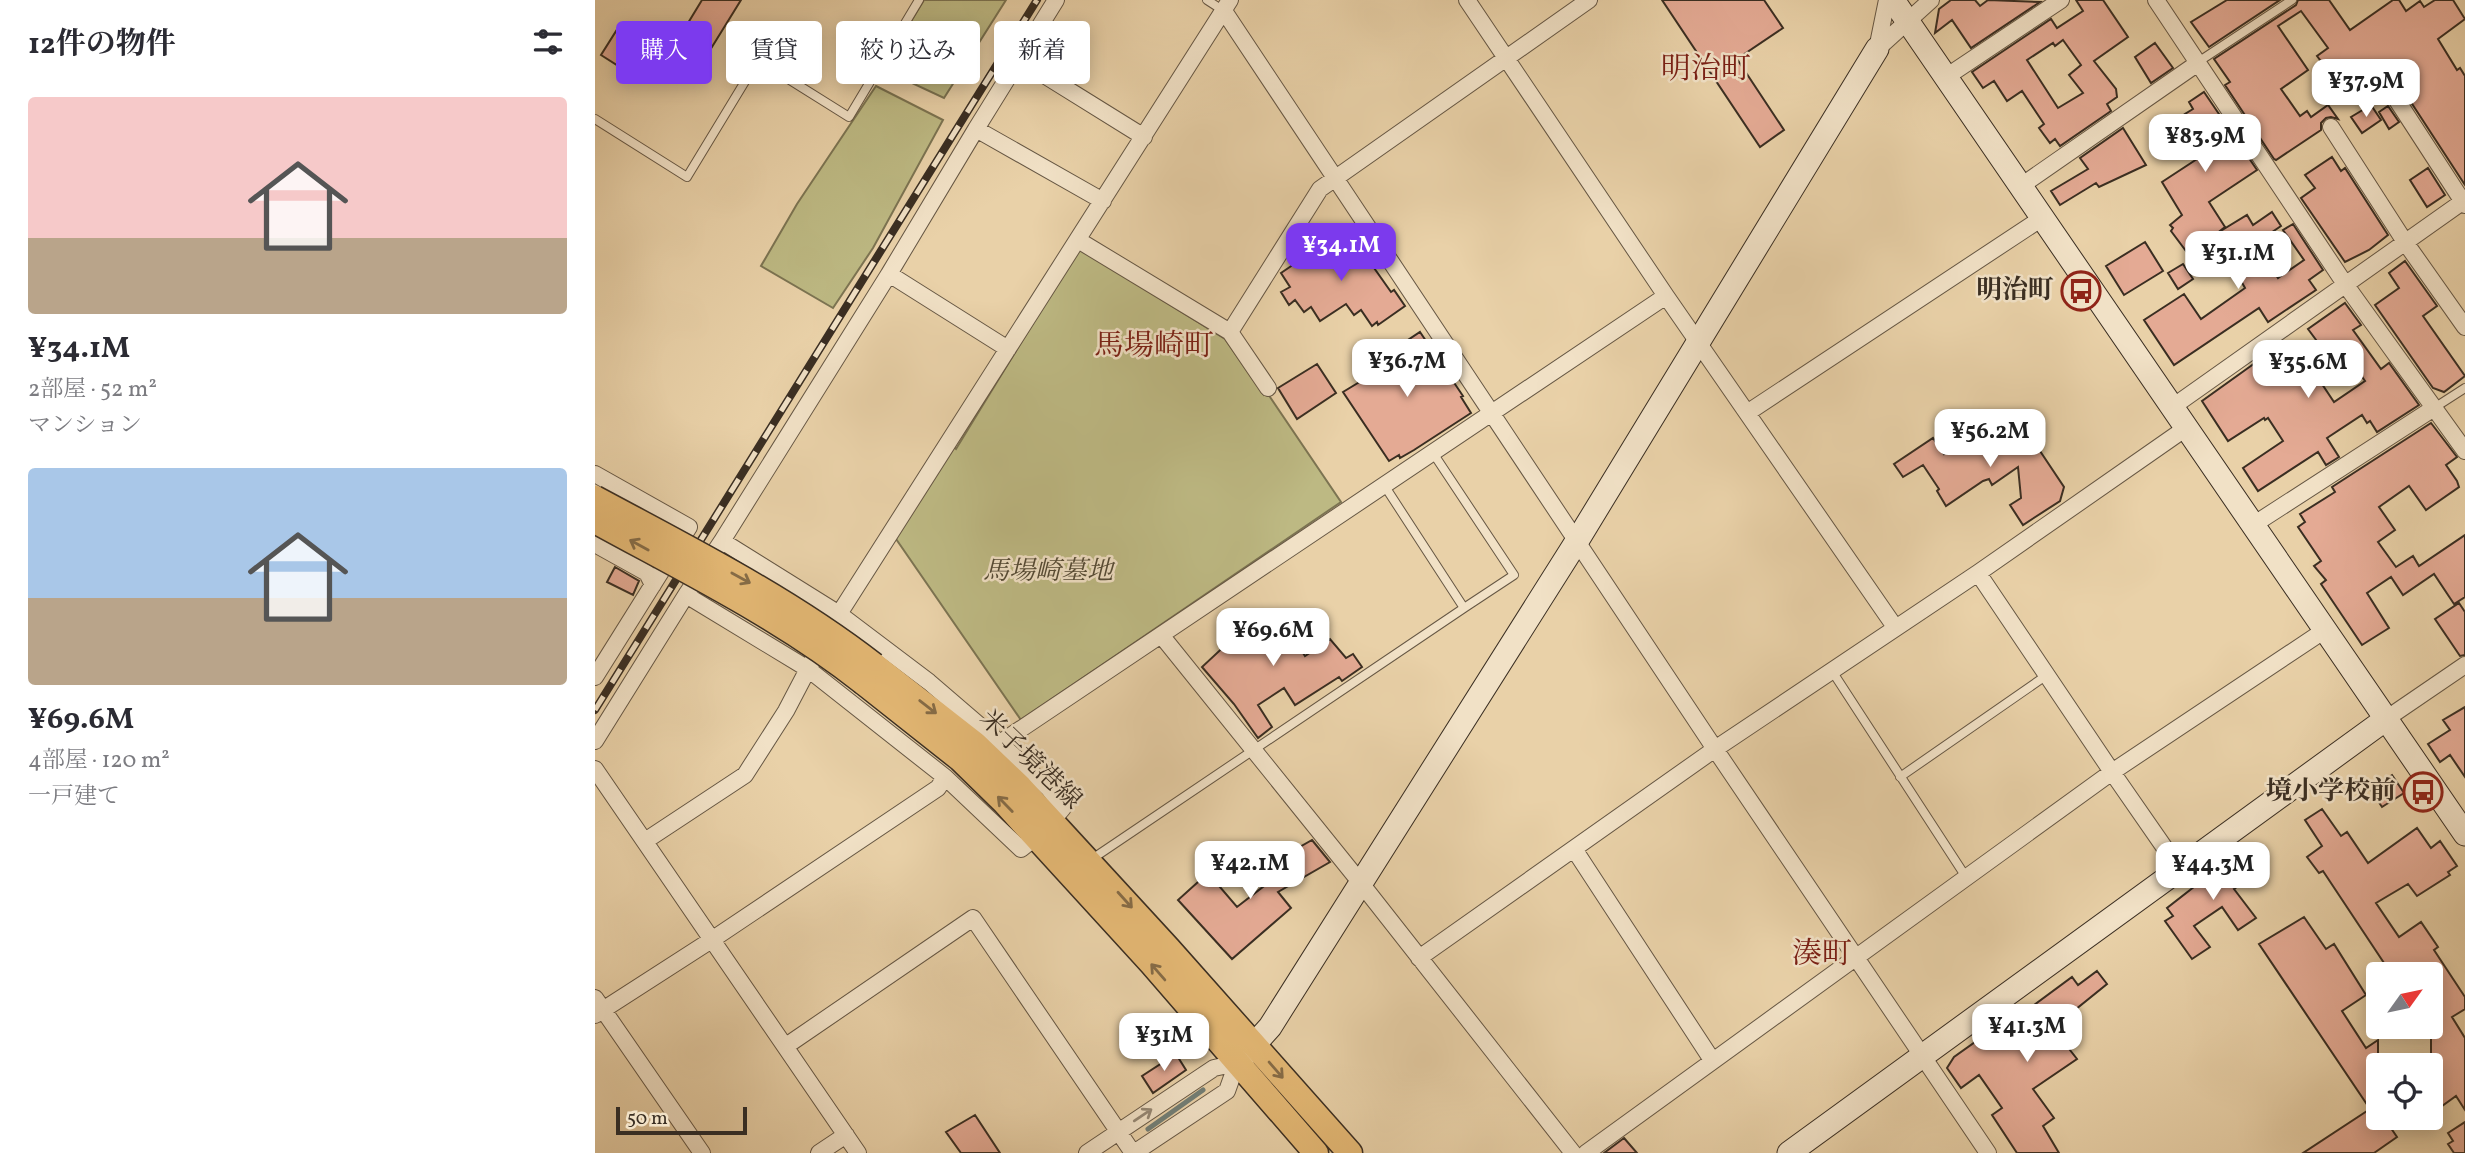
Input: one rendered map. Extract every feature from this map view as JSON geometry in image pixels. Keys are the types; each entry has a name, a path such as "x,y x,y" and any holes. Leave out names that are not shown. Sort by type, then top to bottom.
{"main road":[{"name":"米子境港線","path":"595,498 758,588 850,646 869,674 960,759 1044,829 1089,860 1246,1054 1315,1153"},
{"name":"米子境港線","path":"595,521 748,605 839,663 869,674"},
{"name":"米子境港線","path":"1044,829 1151,963 1350,1153"}],"street":[{"path":"1043,21 1056,0"},
{"path":"1468,0 1666,296 1895,627"},
{"path":"1230,332 1320,189 1589,0"},
{"path":"1877,49 1887,0"},
{"path":"1893,0 2465,834"},
{"path":"786,1046 973,919 1133,1153 1227,1091 1246,1054 1270,1027 1577,541 1877,49 1931,0"},
{"path":"1946,77 2061,0"},
{"path":"2156,0 2345,284 2465,452"},
{"path":"645,841 745,775 786,711 839,614 1227,5 1335,179 1988,1153"},
{"path":"2021,186 2198,63"},
{"path":"595,741 889,274 1005,84"},
{"path":"1059,84 1144,137"},
{"path":"2171,408 2464,202 2389,88"},
{"path":"2331,127 2405,242 2465,327"},
{"path":"976,129 1103,201"},
{"path":"1747,413 2042,218"},
{"path":"1078,240 1230,332 1268,388"},
{"path":"889,274 1008,349"},
{"path":"1000,743 1666,296"},
{"path":"2253,525 2434,408"},
{"path":"1419,958 1715,749 1978,573 2186,428"},
{"path":"595,474 689,527 653,585 601,654 595,677"},
{"path":"686,595 808,669 945,777 1021,849 1063,808 1049,789 929,682 839,614 722,541"},
{"path":"595,544 647,573 653,585"},
{"path":"1978,573 2181,870"},
{"path":"1586,1153 2112,772 2325,630"},
{"path":"1161,635 1573,1153"},
{"path":"1789,1153 2386,719 2465,665"},
{"path":"595,769 858,1153"},
{"path":"702,1153 598,1007 713,939 938,788 945,777"},
{"path":"1574,849 1712,1060"},
{"path":"1087,1153 1214,1068 1246,1054"},
{"path":"819,1153 846,1135"}],"lane":[{"path":"595,119 687,177 758,60 849,117 919,0"},
{"path":"1207,0 1227,5"},
{"path":"2198,63 2292,0"},
{"path":"2434,408 2465,388"},
{"path":"1089,860 1514,575 1432,453"},
{"path":"1384,485 1464,608"},
{"path":"1832,671 1966,877"},
{"path":"1900,777 2047,675"}],"green space":[{"path":"924,0 1006,0 980,41 980,21 911,21"},
{"path":"914,84 953,84 944,98"},
{"path":"876,86 943,120 873,248 833,308 761,266 797,204"},
{"name":"馬場崎墓地","path":"1079,248 1225,339 1264,395 1268,394 1341,502 1021,720 894,536 953,446 956,449"}],"building":[{"path":"702,0 741,0 712,47 712,21 689,21"},
{"path":"1662,0 1764,0 1783,28 1737,59 1784,130 1760,147"},
{"path":"1951,0 1975,0 1980,6 1988,0 2040,2 1971,48 1952,20 1935,33 1939,9"},
{"path":"2076,0 2103,0 2128,37 2094,61 2116,89 2117,97 2107,104 2111,111 2060,146 2055,139 2050,143 2039,128 2044,124 2022,91 2007,101 1994,81 1983,88 1972,72 2051,19 2057,28 2083,11","holes":["2063,40 2081,65 2069,75 2083,93 2058,108 2027,60 2053,43 2055,46"]},
{"path":"2227,0 2280,0 2209,47 2191,22"},
{"path":"2298,0 2329,0 2350,30 2393,0 2399,0 2406,11 2420,1 2424,7 2435,0 2453,0 2465,19 2438,39 2457,70 2460,68 2465,76 2465,185 2388,67 2359,90 2340,65 2330,73 2317,56 2328,48 2301,11 2278,26 2308,70 2281,89 2300,116 2307,111 2311,117 2328,105 2338,119 2326,118 2321,123 2321,130 2274,159 2225,85 2230,82 2214,59 2296,5"},
{"path":"616,31 616,64 601,55"},
{"path":"2155,43 2173,68 2151,83 2135,57"},
{"path":"2204,92 2257,170 2209,202 2225,227 2189,255 2171,231 2173,228 2170,225 2182,215 2162,182 2197,159 2180,135 2186,132 2180,124 2189,118 2185,114 2193,109 2189,102"},
{"path":"2371,105 2381,120 2362,133 2351,117"},
{"path":"2388,106 2399,122 2389,129 2379,112"},
{"path":"2123,128 2146,165 2099,187 2096,183 2060,205 2051,191 2088,169 2080,158"},
{"path":"2332,157 2341,171 2345,168 2388,235 2369,250 2345,262 2301,198 2315,188 2305,175"},
{"path":"2428,168 2445,195 2427,207 2410,180"},
{"path":"2272,212 2281,226 2256,243 2278,278 2304,260 2283,230 2293,224 2323,270 2309,280 2316,290 2268,322 2259,308 2174,365 2144,320 2184,294 2201,319 2245,288 2240,279 2245,275 2219,232 2247,215 2253,225"},
{"path":"1353,229 1373,257 1370,259 1372,265 1391,292 1394,290 1405,306 1378,325 1377,322 1372,326 1361,310 1354,315 1346,304 1320,321 1311,307 1304,312 1295,300 1289,305 1281,292 1290,287 1281,273 1309,254 1312,259"},
{"path":"2145,242 2163,271 2124,295 2106,266"},
{"path":"2405,261 2437,306 2423,316 2465,376 2444,392 2433,388 2375,305 2399,288 2389,273"},
{"path":"2183,264 2193,279 2178,289 2168,273"},
{"path":"2345,303 2361,325 2353,330 2381,369 2389,363 2419,405 2377,432 2362,415 2327,438 2339,457 2326,465 2318,452 2258,491 2243,468 2283,441 2268,418 2264,418 2228,441 2202,401 2282,347 2293,365 2312,353 2319,364 2312,369 2334,402 2365,381 2341,347 2328,356 2308,329"},
{"path":"1420,332 1463,396 1461,397 1471,413 1414,450 1389,461 1343,392 1366,378 1363,374 1393,355 1390,352"},
{"path":"1317,364 1336,393 1297,419 1278,388"},
{"path":"1994,421 2009,442 2026,430 2064,487 2060,501 2023,525 2010,505 2021,498 2018,467 1992,485 1989,479 1983,481 1946,506 1937,491 1939,489 1923,465 1903,477 1894,464 1933,438 1944,454"},
{"path":"2431,423 2457,457 2446,465 2459,487 2426,510 2409,486 2379,507 2395,530 2378,542 2396,567 2413,556 2419,566 2465,535 2465,597 2454,604 2434,574 2403,595 2391,577 2367,593 2389,628 2362,645 2321,584 2326,580 2314,566 2321,561 2298,527 2305,522 2300,514 2335,492 2332,487"},
{"path":"615,567 639,581 633,595 607,582"},
{"path":"2459,603 2465,612 2465,655 2460,656 2435,619"},
{"path":"1266,610 1271,618 1278,613 1305,656 1330,639 1346,658 1353,654 1362,667 1342,681 1339,677 1295,705 1284,688 1258,705 1272,727 1258,738 1234,704 1202,667 1230,641 1227,637"},
{"path":"2465,707 2465,777 2450,755 2440,762 2428,744 2450,730 2443,720"},
{"path":"2392,775 2404,793 2382,807 2370,789"},
{"path":"2322,809 2341,836 2347,832 2368,863 2417,828 2431,848 2440,841 2457,866 2448,872 2450,875 2417,896 2408,884 2376,903 2399,937 2421,922 2438,947 2434,950 2442,962 2383,962 2323,871 2319,873 2307,857 2322,846 2305,820"},
{"path":"1312,840 1330,862 1278,892 1291,908 1232,959 1178,900 1208,873 1237,907 1277,876 1270,864"},
{"path":"2240,851 2244,857 2252,852 2261,865 2255,869 2258,873 2234,889 2256,918 2238,930 2222,907 2194,926 2210,947 2192,959 2165,921 2173,916 2167,908"},
{"path":"2304,917 2326,949 2334,944 2366,995 2342,1011 2366,1048 2378,1040 2378,1053 2366,1053 2366,1103 2259,944"},
{"path":"2443,964 2465,997 2465,1009 2452,1017 2465,1038 2465,1110 2456,1096 2443,1105 2443,1053 2431,1053 2431,1040 2443,1040"},
{"path":"2097,971 2107,984 2070,1014 2077,1024 2059,1036 2077,1059 2033,1089 2054,1118 2043,1126 2059,1153 2017,1153 1992,1115 2002,1108 1979,1075 1961,1088 1947,1068 1954,1057 1985,1035 1994,1048 2018,1031 2013,1023 2021,1018 2019,1016 2072,977 2078,985"},
{"path":"1176,1054 1186,1070 1153,1093 1142,1076"},
{"path":"2366,1112 2366,1130 2392,1130 2397,1137 2374,1153 2303,1153"},
{"path":"975,1115 1000,1153 961,1153 946,1132"},
{"path":"2465,1122 2465,1153 2454,1153 2448,1144 2453,1141 2448,1133"},
{"path":"1624,1138 1637,1153 1604,1153"}],"waterway":[{"path":"1148,1129 1203,1090"}],"railway":[{"path":"595,710 1037,0"}],"place":[{"name":"明治町","path":"2081,291"},
{"name":"境小学校前","path":"2423,792"}],"district":[{"name":"明治町","path":"1706,70"},
{"name":"馬場崎町","path":"1154,347"},
{"name":"湊町","path":"1822,955"}]}
